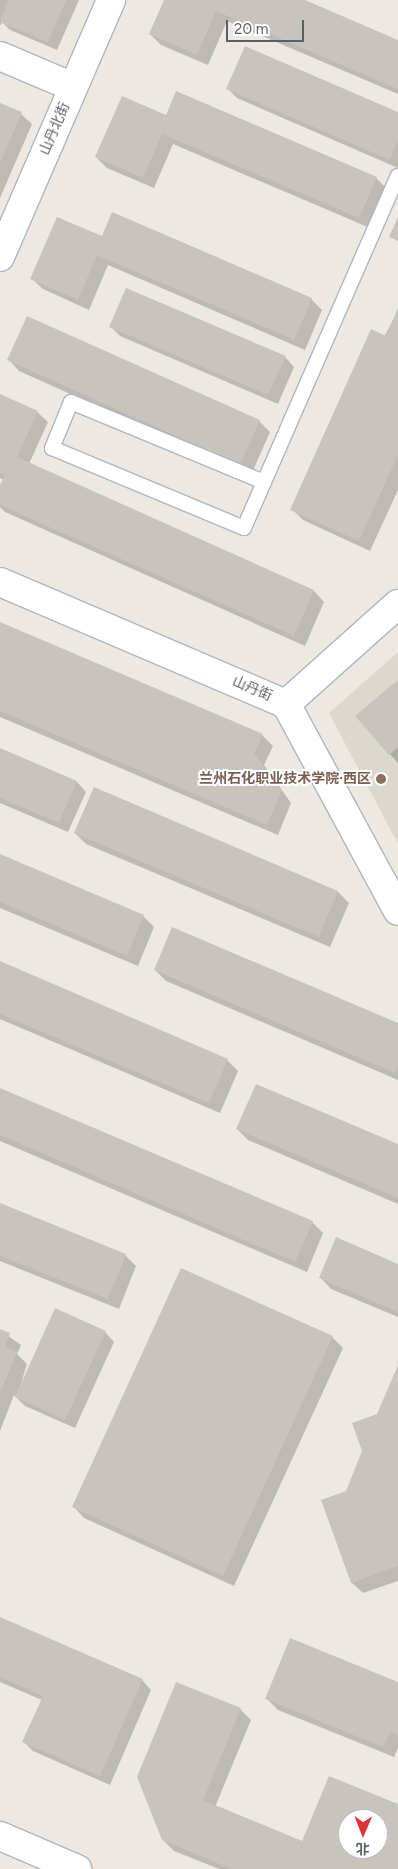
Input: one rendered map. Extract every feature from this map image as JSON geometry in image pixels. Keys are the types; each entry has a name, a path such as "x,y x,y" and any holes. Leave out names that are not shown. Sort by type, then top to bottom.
{"street":[{"name":"山丹北街","path":"0,257 111,0"},
{"path":"0,56 73,86"},
{"name":"山丹街","path":"0,582 286,704 398,911"},
{"path":"286,704 398,604"},
{"path":"0,1836 77,1869"}],"lane":[{"path":"264,482 71,402 52,448 244,528 398,176"}],"shaded area":[{"name":"兰州石化职业技术学院·西区","path":"398,652 398,844 329,713"}],"building":[{"path":"8,0 66,0 48,42 0,22"},
{"path":"164,0 305,0 398,40 398,89 216,11 197,55 149,34"},
{"path":"245,46 398,112 398,140 390,160 226,89"},
{"path":"176,91 377,177 359,218 162,134 143,178 95,157 122,96 166,115"},
{"path":"0,103 22,112 0,163"},
{"path":"112,212 312,298 294,340 97,255 78,300 30,279 57,217 102,236"},
{"path":"398,217 398,241 389,237"},
{"path":"126,288 286,356 268,395 109,327"},
{"path":"398,308 398,455 359,541 290,510 371,329 386,336"},
{"path":"27,316 260,420 240,465 7,360"},
{"path":"0,394 38,411 17,457 314,590 294,636 0,505 0,485 5,475 0,473"},
{"path":"0,622 263,734 254,753 281,791 267,825 0,711"},
{"path":"398,680 398,747 389,755 355,716"},
{"path":"0,748 77,781 59,823 0,798"},
{"path":"94,787 338,891 319,937 74,833"},
{"path":"0,854 144,915 127,956 0,902"},
{"path":"172,927 398,1023 398,1065 395,1073 154,970"},
{"path":"0,961 228,1059 209,1103 0,1014"},
{"path":"256,1084 398,1144 398,1198 236,1129"},
{"path":"0,1088 313,1221 295,1262 0,1135"},
{"path":"0,1203 126,1254 108,1299 0,1256"},
{"path":"336,1237 398,1264 398,1312 319,1278"},
{"path":"181,1268 333,1336 223,1576 72,1507"},
{"path":"55,1308 106,1331 65,1420 15,1397"},
{"path":"0,1329 10,1333 5,1347 17,1352 0,1393"},
{"path":"398,1365 398,1566 351,1583 321,1500 346,1491 362,1451 352,1423 377,1414"},
{"path":"0,1617 143,1679 100,1776 22,1742 43,1696 0,1677"},
{"path":"290,1638 398,1682 398,1735 390,1732 383,1747 265,1699"},
{"path":"176,1682 241,1708 203,1800 302,1841 329,1776 398,1804 398,1869 232,1869 162,1840 137,1777"}],"place":[{"name":"兰州石化职业技术学院·西区","path":"381,779"}]}
